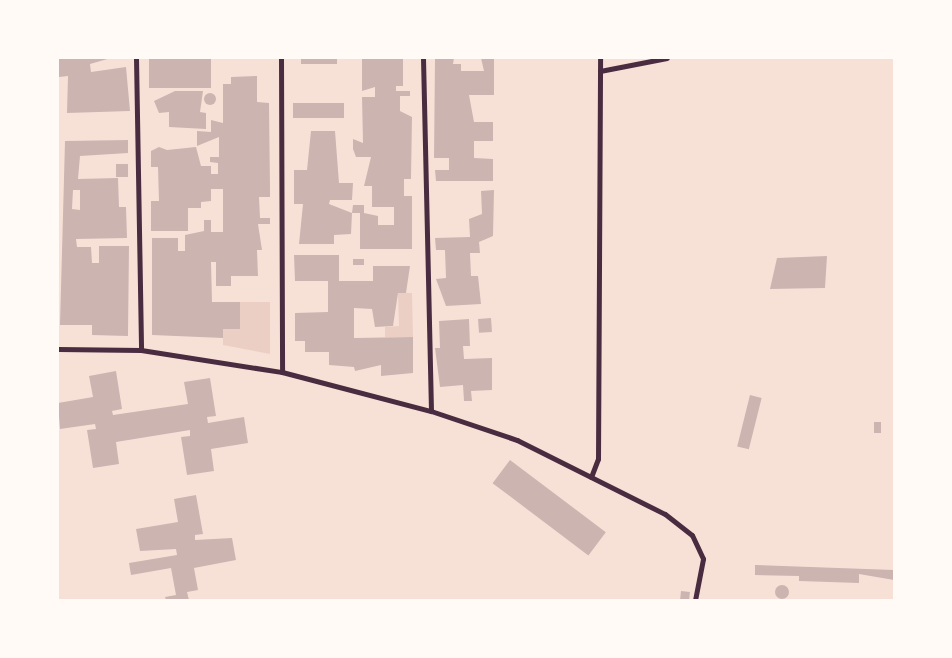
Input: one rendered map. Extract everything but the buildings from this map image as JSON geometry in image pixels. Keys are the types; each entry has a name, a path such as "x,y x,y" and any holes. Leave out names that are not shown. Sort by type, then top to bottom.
{"street":[{"path":"136,58 141,350"},
{"path":"281,58 282,372"},
{"path":"424,58 431,411"},
{"path":"591,476 598,459 600,58"},
{"path":"600,71 667,58"},
{"path":"58,349 141,350 282,372 431,411 517,440 665,514 692,535 703,559 695,600"}],"shaded area":[{"path":"398,293 412,293 413,337 385,337 385,327 399,326"},
{"path":"240,302 270,302 270,354 223,345 223,329 240,329"}]}
